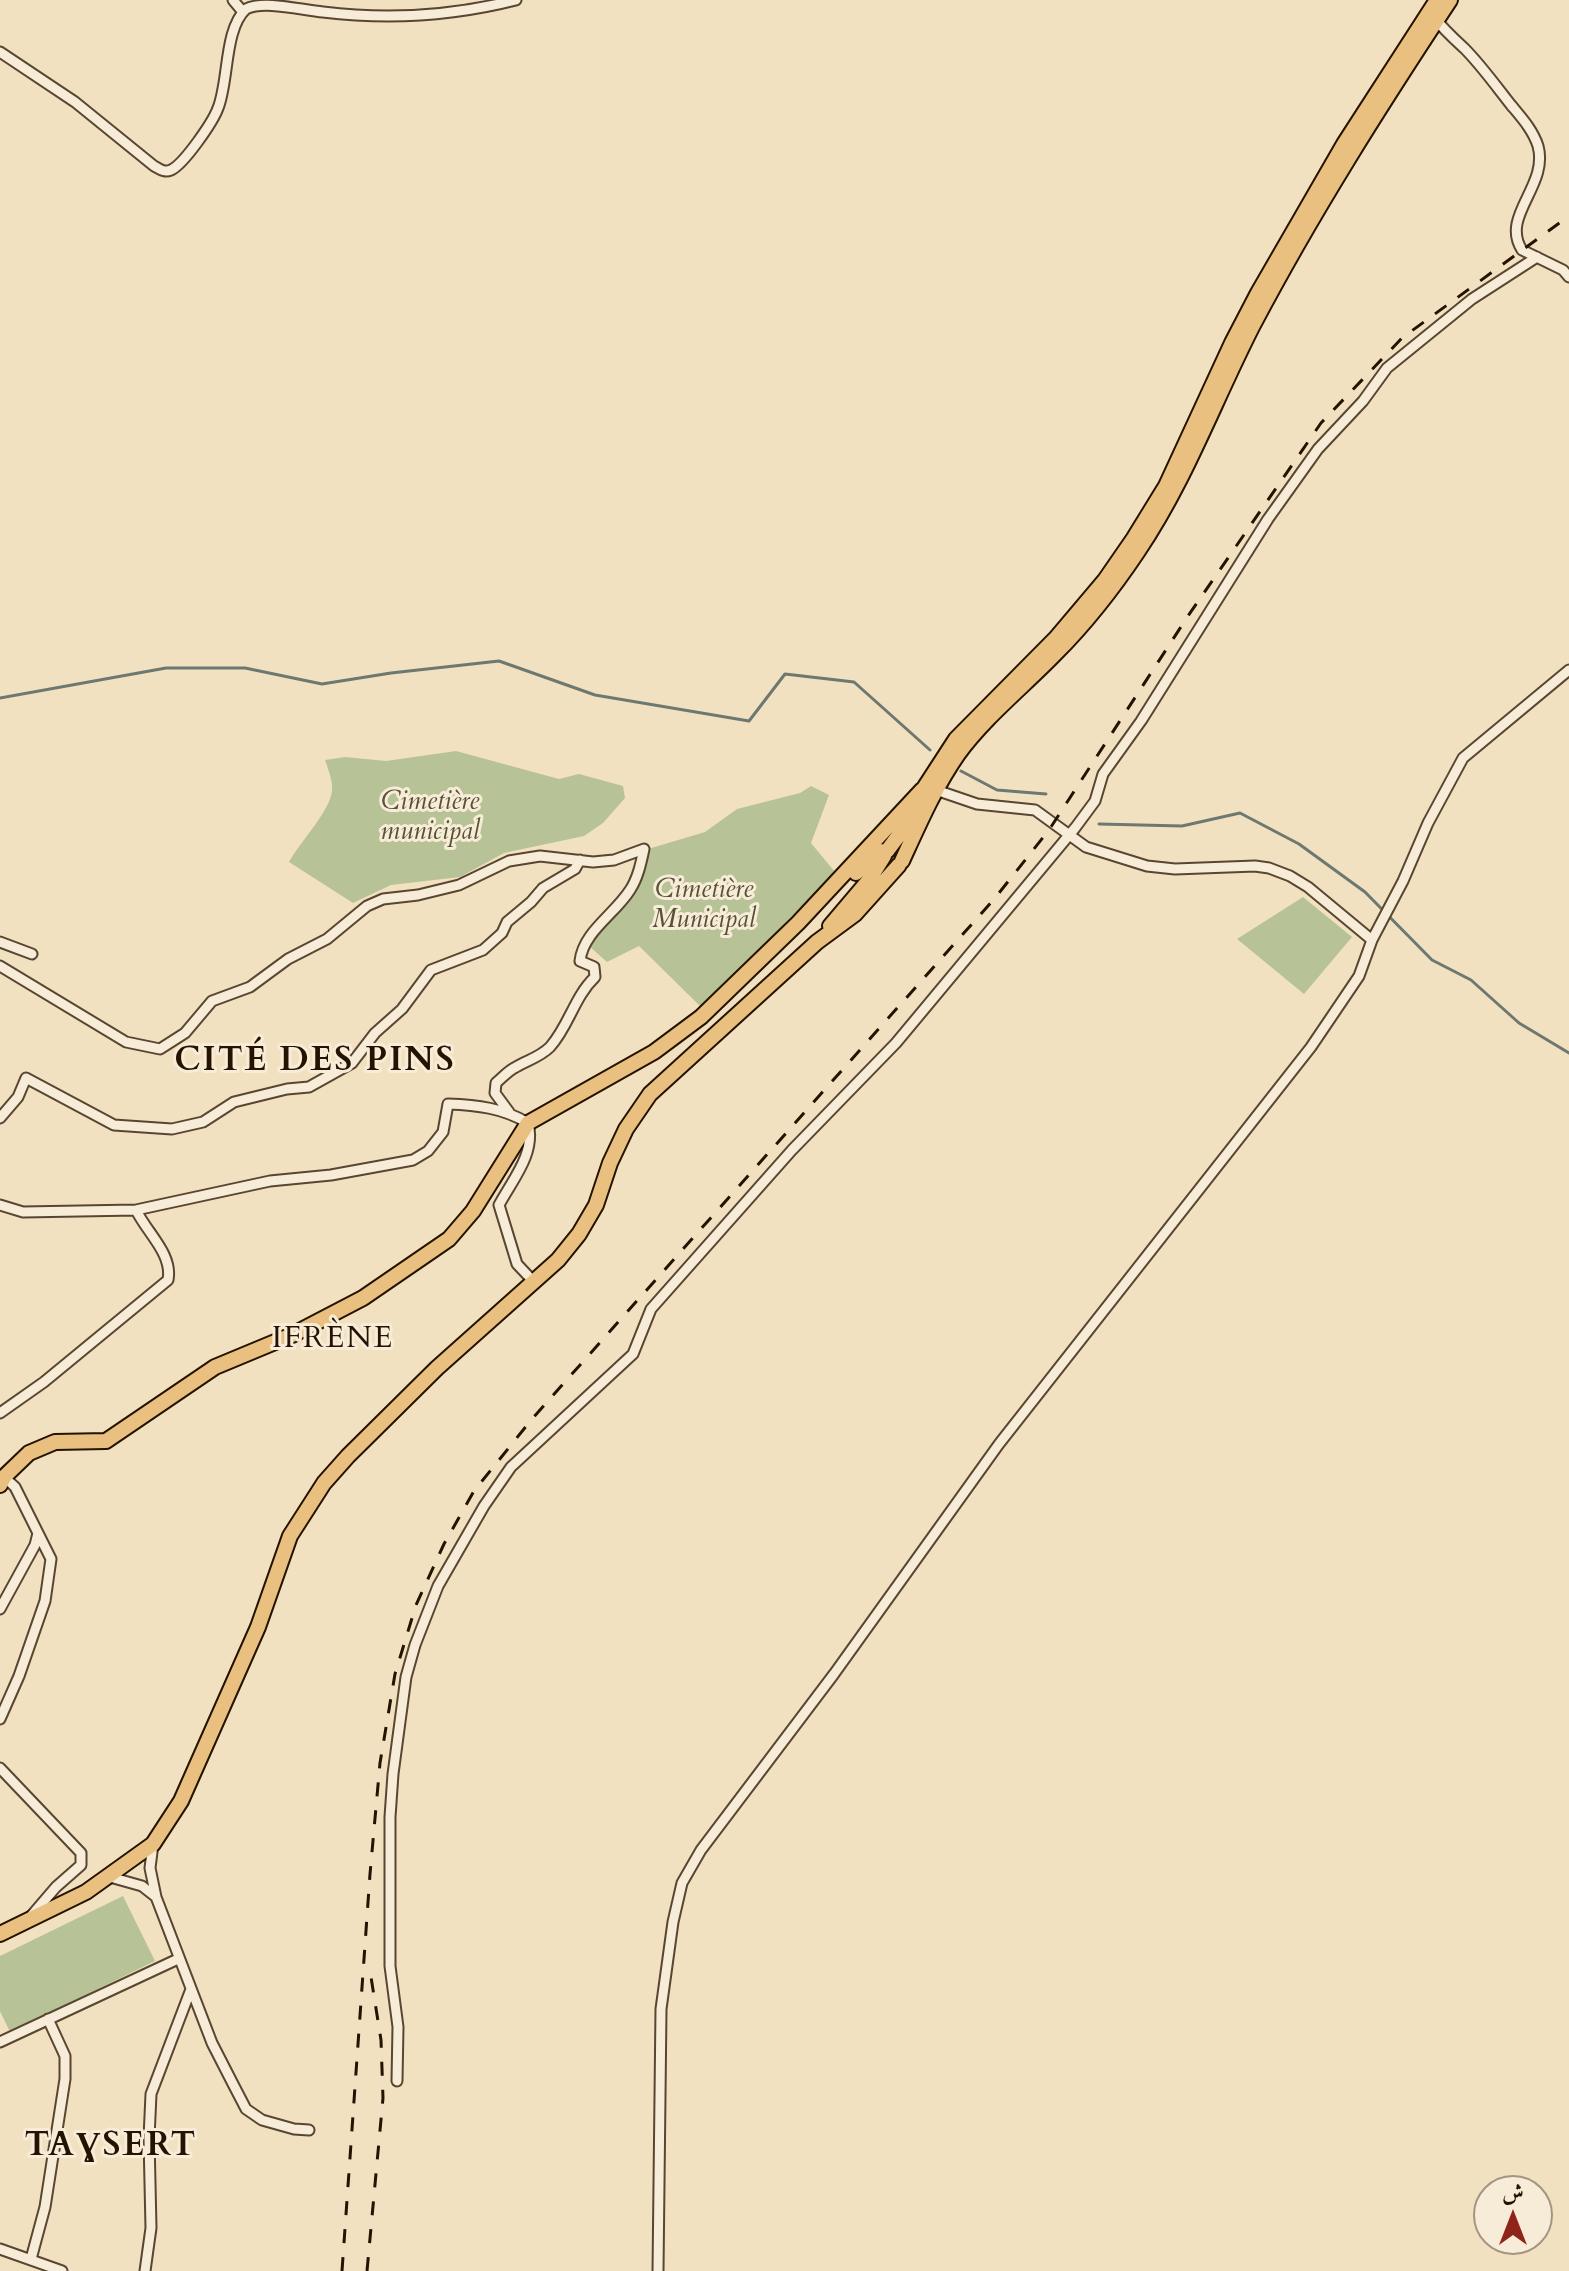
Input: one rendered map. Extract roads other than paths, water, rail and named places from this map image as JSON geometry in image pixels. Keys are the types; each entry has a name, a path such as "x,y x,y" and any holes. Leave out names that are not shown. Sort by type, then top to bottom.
{"main road":[{"path":"0,1934 86,1892 153,1844 181,1801 258,1627 290,1536 306,1508 348,1456 437,1368 558,1260 579,1234 596,1205 626,1129 650,1094 817,942 855,914 901,863 929,793 964,729 1056,638 1105,580 1134,538 1166,486 1258,293 1344,144 1434,11 1450,0"},
{"path":"1,1478 29,1453 55,1442 106,1441 215,1367 292,1335 363,1298 449,1239 473,1211 528,1123 666,1043 701,1017 753,970 862,856 891,833 929,793"},
{"path":"817,942 869,880 885,854 891,833"},
{"path":"862,856 875,851 885,854"},
{"path":"885,854 888,866 901,863"},
{"path":"798,923 821,907 860,869 885,854"}],"street":[{"path":"233,0 243,12"},
{"path":"0,52 75,102 164,171 173,170 185,158 218,109 230,48 243,12 253,4 271,2 345,15 422,16 516,0"},
{"path":"1434,11 1531,130 1540,162 1536,181 1517,220 1516,235 1522,250 1563,270 1569,277"},
{"path":"397,2081 398,2027 390,1966 390,1817 395,1742 415,1645 438,1586 455,1554 511,1467 633,1354 651,1309 792,1150 896,1043 1095,801 1103,774 1141,721 1268,519 1318,449 1363,401 1387,368 1472,299 1537,257"},
{"path":"658,2271 661,2009 673,1922 682,1883 701,1850 834,1674 999,1444 1311,1047 1359,976 1372,940 1463,758 1569,670"},
{"path":"929,793 977,804 1035,810 1097,852 1147,866 1175,869 1269,868 1308,887 1372,940"},
{"path":"0,966 126,1042 160,1049 185,1033 212,1001 250,987 288,959 327,939 367,906 383,899 418,895 459,885 509,861 540,856 593,862 614,860 644,849 632,887 588,938 581,951 580,961 594,967 595,977 586,986 563,1029 549,1048 514,1068 496,1083 495,1093 509,1112"},
{"path":"0,1118 18,1097 26,1078 114,1125 172,1129 203,1122 234,1102 309,1087 352,1063 375,1033 402,1009 431,970 483,950 543,888 575,869 580,860"},
{"path":"0,942 32,954"},
{"path":"0,1205 23,1212 136,1210 270,1181 331,1175 413,1160 438,1141 443,1132 448,1104 474,1104 509,1112 528,1123 532,1138 529,1151 499,1205 517,1264 533,1281"},
{"path":"0,1413 44,1382 168,1280 168,1261 136,1210"},
{"path":"0,1719 19,1676 45,1601 51,1559 15,1487 1,1478"},
{"path":"0,1609 35,1545 38,1533"},
{"path":"0,1768 81,1853 83,1860 27,1920"},
{"path":"153,1844 150,1868 156,1897 212,2043 246,2109 262,2120 309,2130"},
{"path":"110,1877 142,1886 156,1897"},
{"path":"0,2042 178,1959"},
{"path":"145,2271 151,2228 151,2094 191,1989"},
{"path":"31,2259 45,2207 65,2079 65,2056 48,2019"},
{"path":"0,2249 62,2271"}],"waterway":[{"path":"0,698 166,668 245,668 322,684 499,661 595,695 749,721 785,674 854,682 930,750"},
{"path":"961,771 997,790 1046,794"},
{"path":"1099,824 1182,826 1240,813 1299,844 1365,892 1432,960 1471,980 1519,1023 1569,1053"}],"railway":[{"path":"342,2271 370,1874 380,1763 395,1674 416,1605 444,1544 474,1491 532,1419 995,898 1049,830 1188,616 1321,423 1402,338 1569,216"},
{"path":"367,2271 383,2098 381,2040 371,1977"}],"district":[{"name":"CITÉ DES PINS","path":"315,1062"},
{"name":"IFRÈNE","path":"333,1340"},
{"name":"TAƔSERT","path":"111,2147"}],"park label":[{"name":"Cimetière municipal","path":"430,818"},
{"name":"Cimetière Municipal","path":"704,906"}]}
